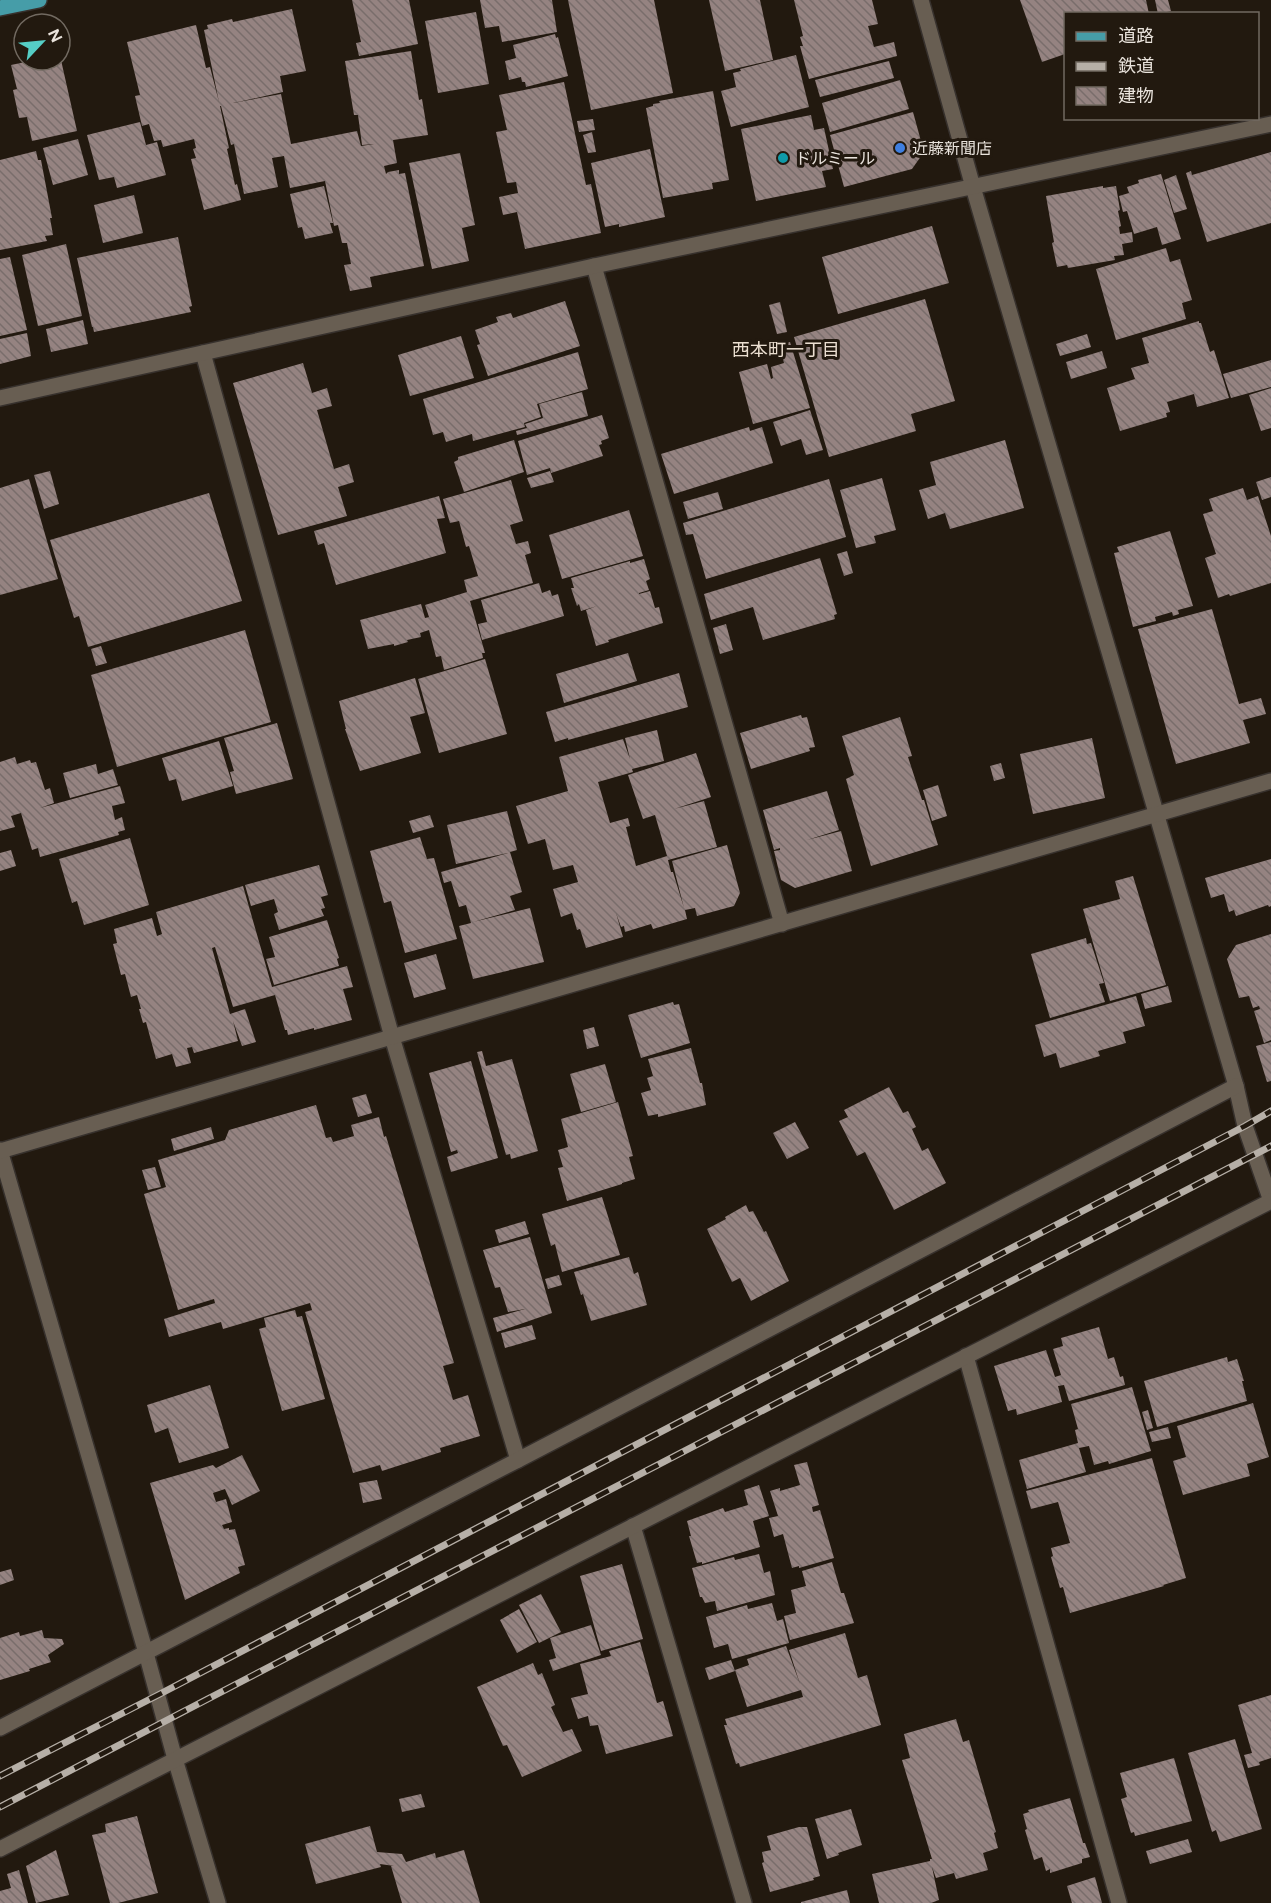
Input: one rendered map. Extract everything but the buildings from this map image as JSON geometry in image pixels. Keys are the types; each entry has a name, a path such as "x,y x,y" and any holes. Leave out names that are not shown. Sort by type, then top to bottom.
{"main road":[{"path":"0,8 39,0"}],"street":[{"path":"0,1849 1271,1201 1245,1126 1236,1086 921,0"},
{"path":"0,398 594,266 1271,124"},
{"path":"594,266 782,924"},
{"path":"203,353 392,1037 518,1460"},
{"path":"218,1903 0,1151 1271,781"},
{"path":"0,1728 1236,1086"},
{"path":"966,1356 1119,1903"},
{"path":"633,1526 744,1903"}],"railway":[{"path":"0,1776 1271,1111"},
{"path":"0,1807 1271,1146"}],"place":[{"name":"近藤新聞店","path":"900,148"},
{"name":"ドルミール","path":"783,158"}],"district":[{"name":"西本町一丁目","path":"786,350"}]}
